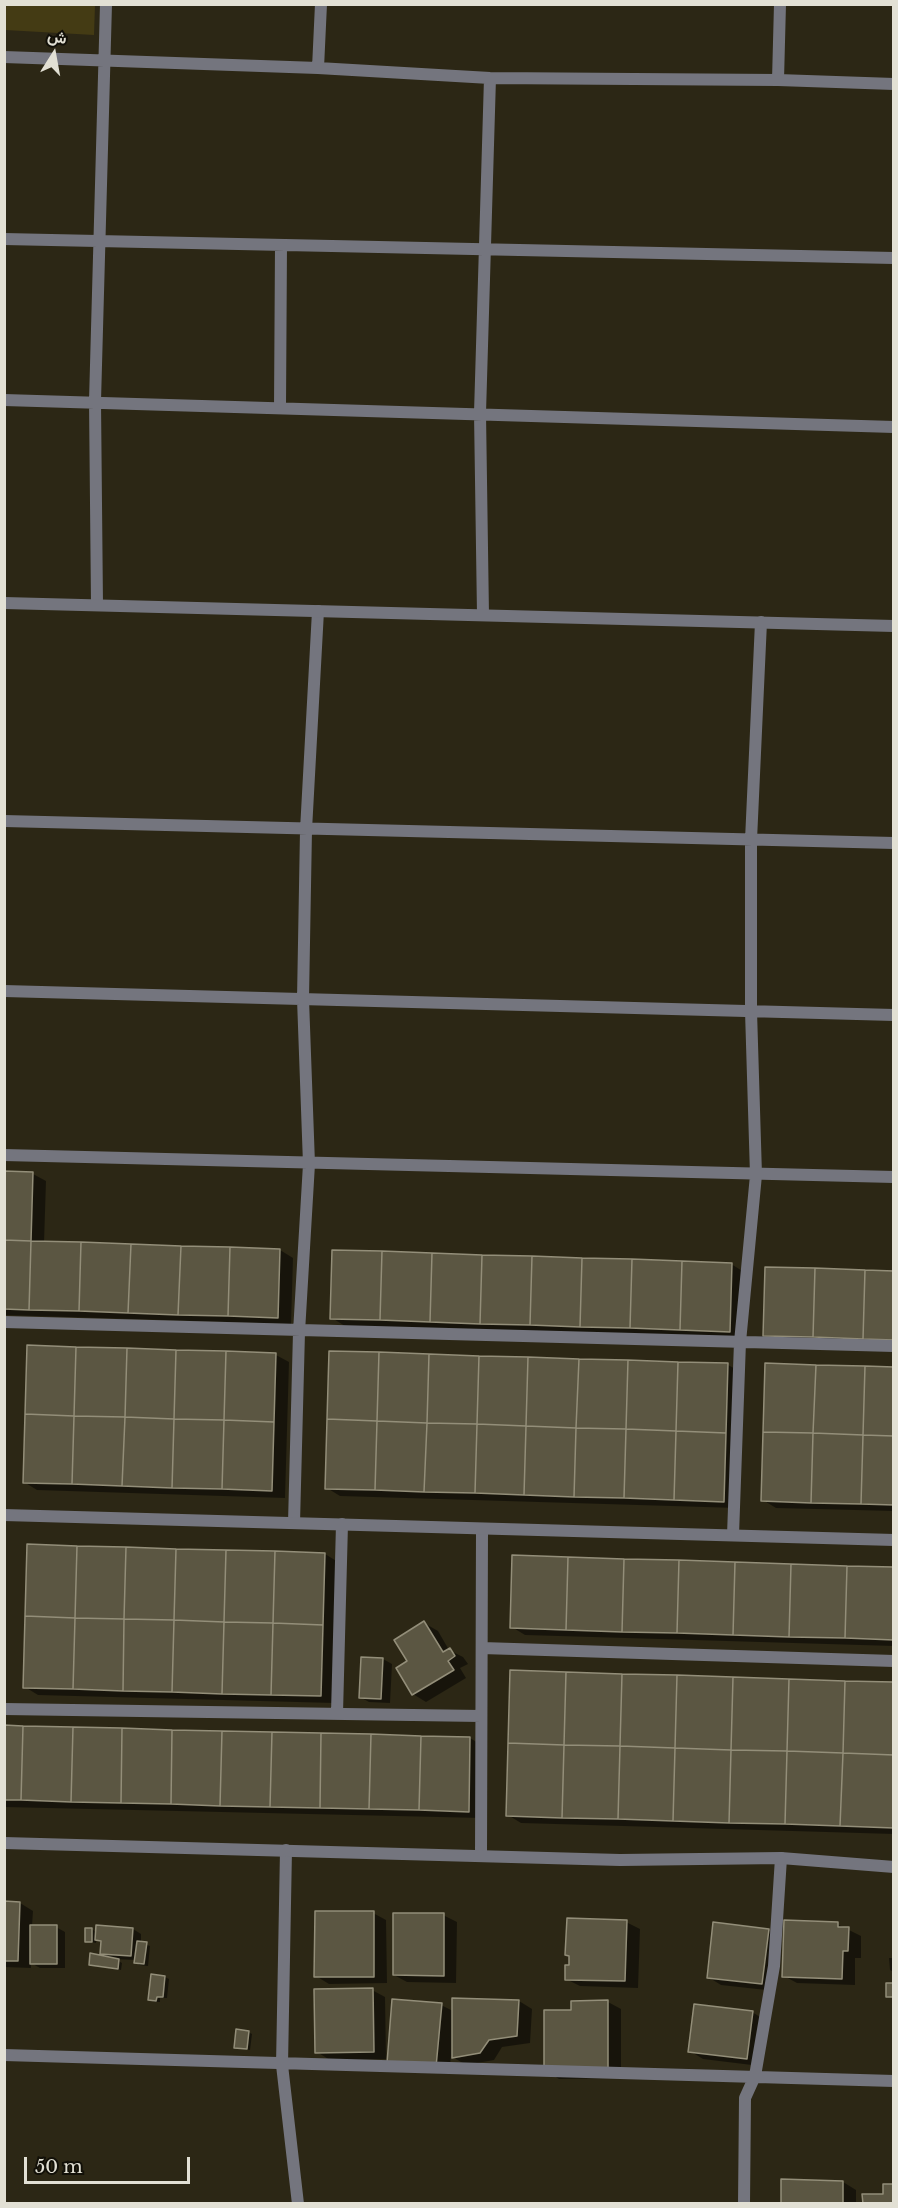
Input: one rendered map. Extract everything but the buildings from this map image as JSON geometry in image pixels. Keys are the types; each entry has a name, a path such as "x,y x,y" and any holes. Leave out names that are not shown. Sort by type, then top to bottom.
{"street":[{"path":"97,605 95,401 106,4"},
{"path":"318,68 321,4"},
{"path":"778,80 780,4"},
{"path":"4,57 318,68 490,78 778,80 894,84"},
{"path":"483,615 480,412 490,78"},
{"path":"4,239 894,258"},
{"path":"280,407 281,245"},
{"path":"4,400 480,412 894,427"},
{"path":"4,603 894,626"},
{"path":"294,1523 298,1332 309,1164 303,999 306,830 318,611"},
{"path":"733,1535 740,1342 756,1175 751,1011 751,840 761,622"},
{"path":"4,821 894,843"},
{"path":"4,991 894,1015"},
{"path":"4,1155 894,1177"},
{"path":"4,1322 298,1332 894,1346"},
{"path":"4,1515 894,1540"},
{"path":"337,1713 342,1524"},
{"path":"481,1856 482,1529"},
{"path":"482,1648 894,1661"},
{"path":"4,1709 481,1716"},
{"path":"4,1843 620,1860 781,1858 894,1867"},
{"path":"286,1850 282,2065 298,2204"},
{"path":"744,2204 745,2098 755,2076 774,1966 781,1858"},
{"path":"4,2055 282,2065 894,2081"}],"shaded area":[{"path":"4,5 95,5 94,35 5,30"}]}
